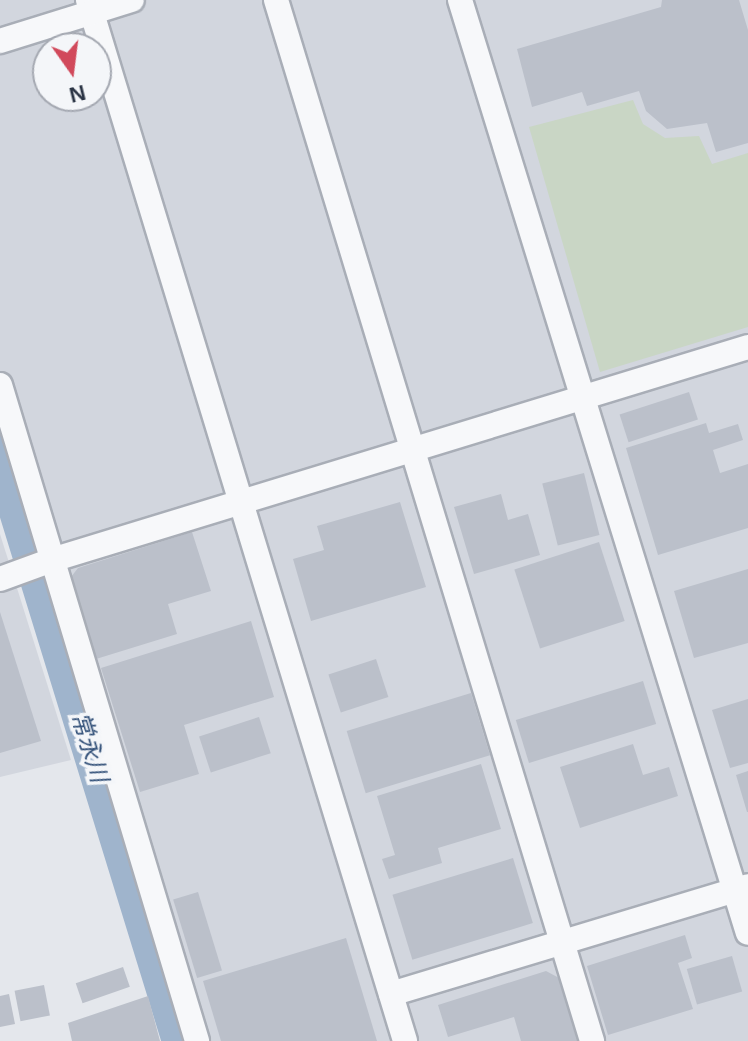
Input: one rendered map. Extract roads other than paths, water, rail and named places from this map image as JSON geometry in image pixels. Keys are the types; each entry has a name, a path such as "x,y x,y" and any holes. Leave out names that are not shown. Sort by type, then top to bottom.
{"street":[{"path":"0,41 90,6 132,0"},
{"path":"276,0 592,1041"},
{"path":"460,0 581,398 741,888 748,933"},
{"path":"90,6 405,1041"},
{"path":"6,577 55,559 748,347"},
{"path":"0,385 55,559 197,1041"},
{"path":"391,994 741,888"}],"waterway":[{"name":"常永川","path":"0,453 181,1041"}]}
